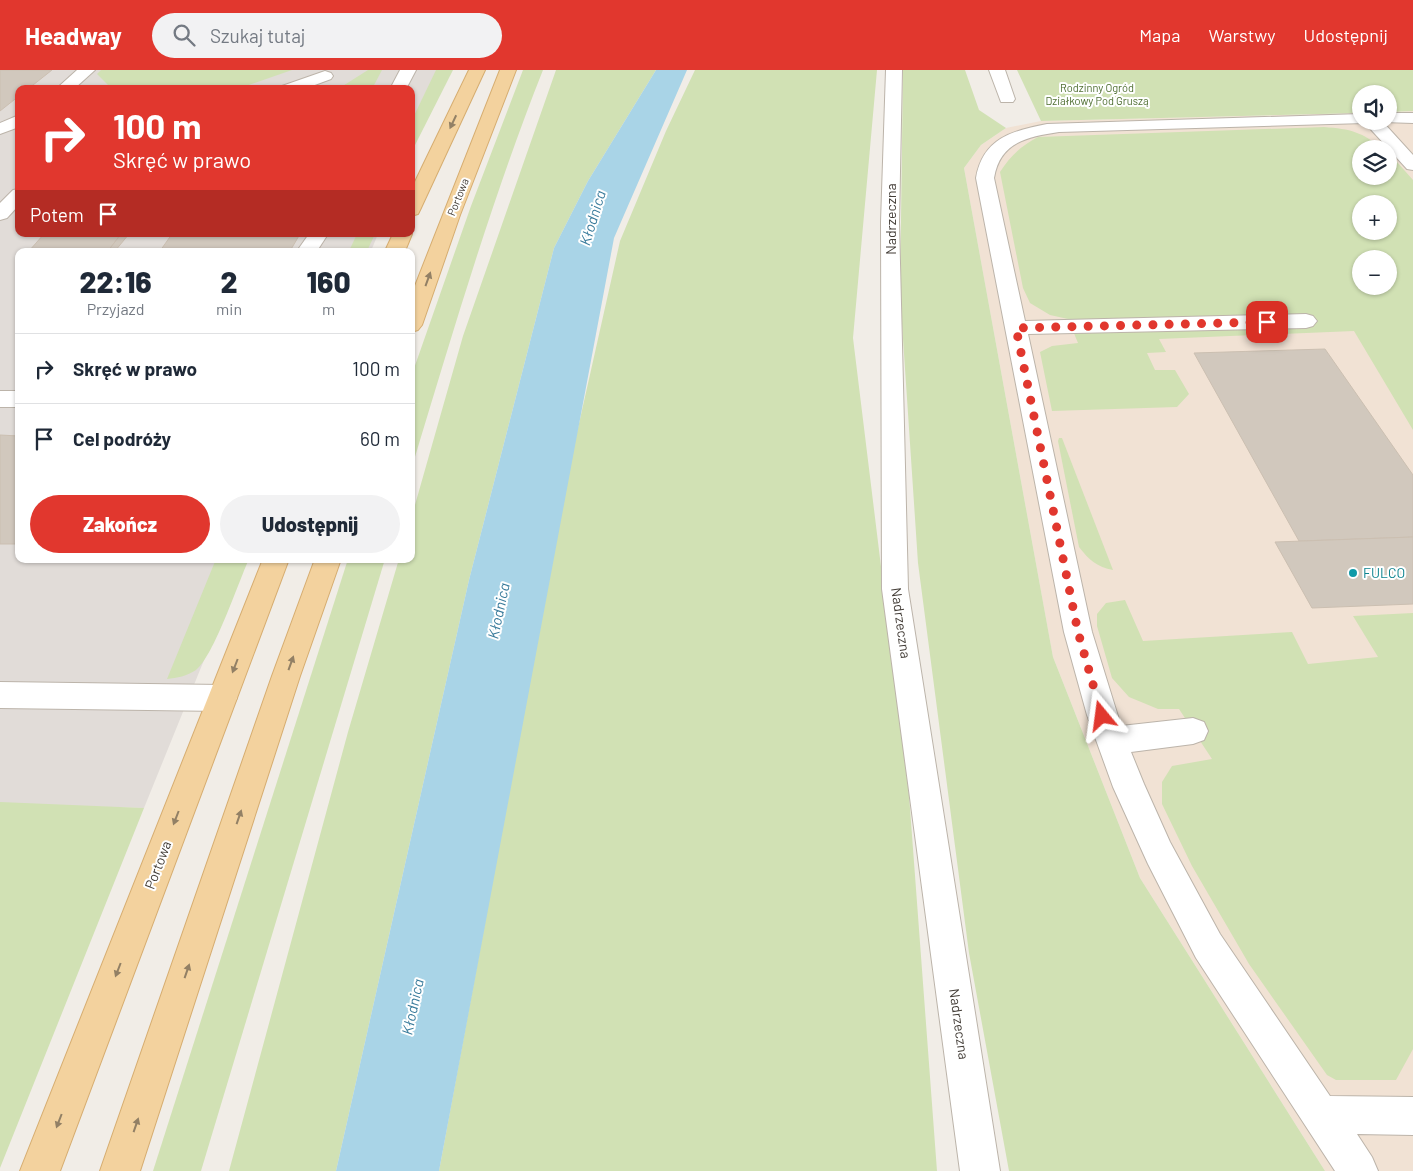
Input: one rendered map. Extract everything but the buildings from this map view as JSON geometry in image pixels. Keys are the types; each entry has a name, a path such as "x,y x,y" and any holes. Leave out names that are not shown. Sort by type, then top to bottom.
{"main road":[{"name":"Portowa","path":"415,314 451,215 508,70"},
{"path":"415,201 474,73"},
{"name":"Portowa","path":"40,1171 274,563"},
{"path":"120,1171 286,676 327,563"}],"street":[{"path":"69,85 87,70"},
{"path":"400,85 408,70"},
{"name":"Nadrzeczna","path":"894,70 890,222 895,588 980,1171"},
{"path":"997,70 1007,99"},
{"path":"298,85 329,73"},
{"path":"311,85 329,73"},
{"path":"1397,118 1413,118"},
{"path":"1352,119 1059,127 1034,131 1002,145 992,155 985,169 985,178 1078,632 1102,716 1129,787 1159,853 1208,946 1358,1171"},
{"path":"0,129 15,122"},
{"path":"1380,130 1413,165"},
{"path":"0,214 15,198"},
{"path":"309,248 316,237"},
{"path":"1016,328 1306,321"},
{"path":"0,399 15,399"},
{"path":"0,695 222,698"},
{"path":"1112,741 1193,731"},
{"path":"1320,1115 1413,1116"}],"shaded area":[{"path":"0,70 445,70 415,142 415,85 15,85 15,237 377,237 372,248 15,248 15,563 243,563 144,808 0,804"},
{"path":"1413,111 1413,1171 1325,1171 1140,878 1053,657 964,168 981,145 1006,128 1041,121 1352,113 1352,130 1397,130 1397,112"}],"green space":[{"path":"101,70 292,70 249,85 108,85 97,74"},
{"path":"368,70 382,70 374,85 344,85"},
{"path":"436,70 453,70 415,145 415,114"},
{"path":"523,70 543,70 489,219 415,457 415,366 471,206"},
{"path":"556,70 656,70 588,181 554,248 469,580 336,1171 229,1171 348,732 398,563 415,563 415,505 463,336"},
{"path":"695,70 877,70 853,338 909,795 937,1171 439,1171 569,468 620,241 666,131"},
{"path":"903,70 965,70 979,110 1006,128 981,145 964,168 1053,657 1140,878 1325,1171 1009,1171 969,953 918,563 900,294"},
{"name":"Rodzinny Ogród Działkowy Pod Gruszą","path":"1017,70 1413,70 1413,111 1397,112 1397,85 1352,85 1352,113 1041,121"},
{"path":"1324,127 1349,130 1370,140 1352,140 1352,185 1397,185 1397,162 1413,180 1413,430 1354,331 1159,339 1166,352 1147,353 1155,370 1175,370 1189,394 1177,407 1052,411 1040,352 1052,346 1078,343 1068,319 1050,315 1030,303 1023,288 1000,172 1016,152 1038,137"},
{"path":"356,237 374,237 368,248 350,248"},
{"path":"1059,438 1062,438 1113,570 1102,567 1094,562 1079,547 1058,441"},
{"path":"214,563 247,563 218,635 203,662 196,670 189,674 167,679"},
{"path":"347,563 384,563 201,1171 153,1171"},
{"path":"1125,600 1143,641 1292,632 1308,664 1378,657 1353,616 1413,613 1413,1049 1396,1080 1336,1080 1327,1075 1249,964 1192,866 1162,804 1162,782 1172,766 1212,759 1179,709 1158,709 1129,697 1112,678 1097,626 1097,614 1106,603"},
{"path":"0,802 144,808 0,1168"}],"water":[{"name":"Kłodnica","path":"656,70 687,70 614,238 439,1171 336,1171 469,580 554,248 588,181"}],"place":[{"name":"FULCO","path":"1353,573"}],"route":[{"path":"1102,716 1078,632 1016,328 1267,322"}]}
